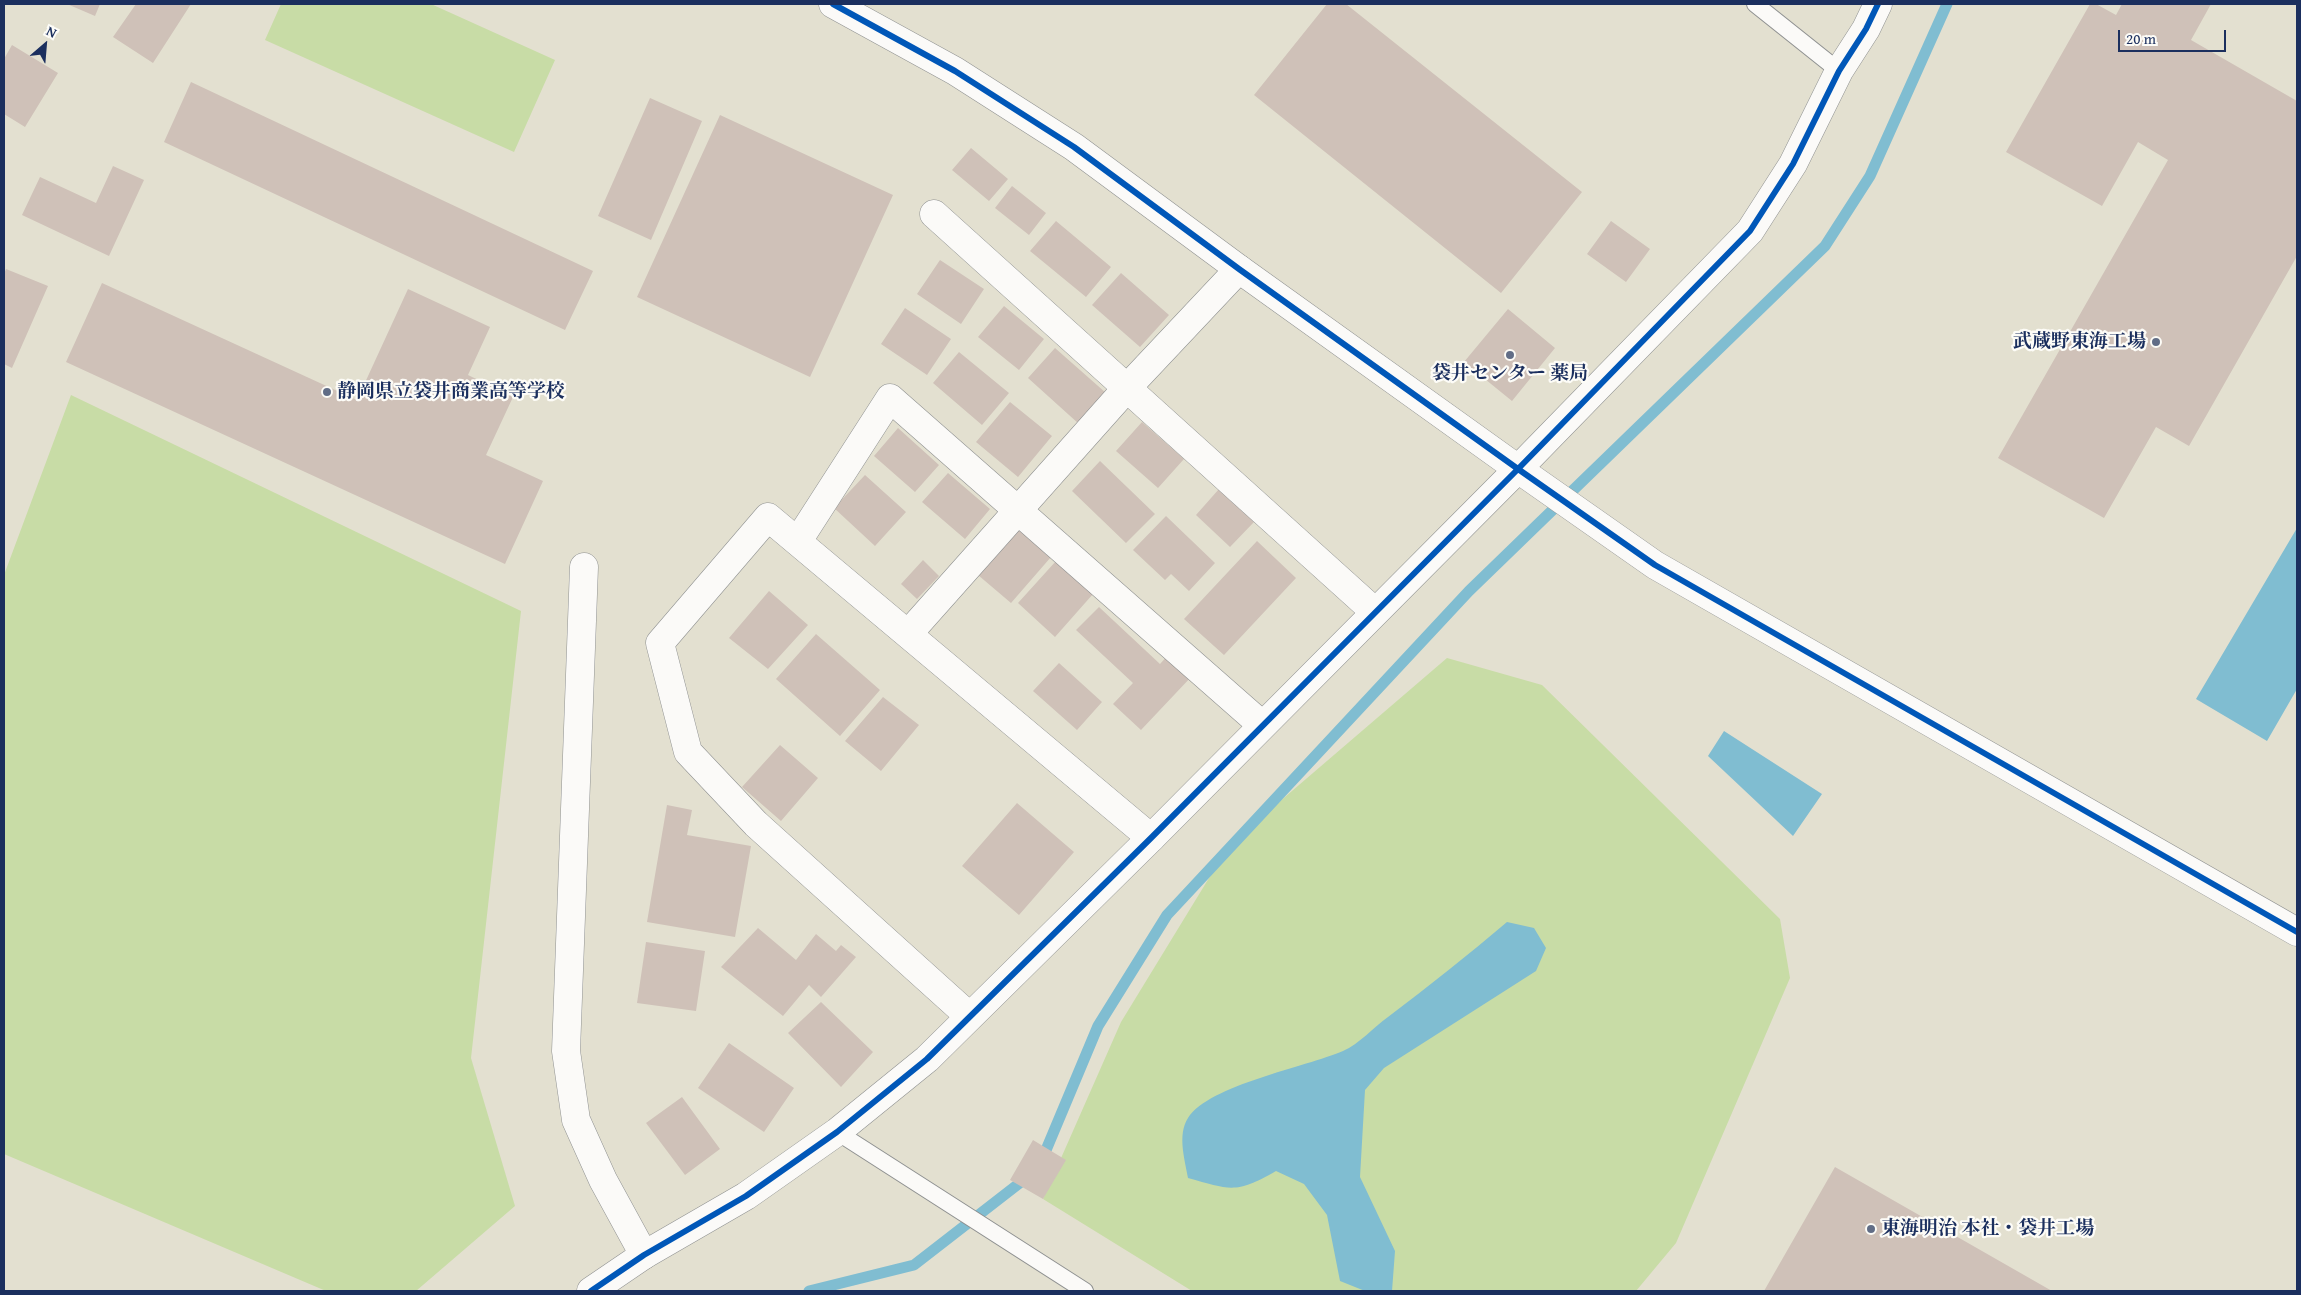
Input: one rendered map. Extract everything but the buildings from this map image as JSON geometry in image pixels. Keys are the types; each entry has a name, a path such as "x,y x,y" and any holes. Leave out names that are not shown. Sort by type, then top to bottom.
{"street":[{"path":"833,4 955,71 1074,147 1239,269 1518,469 1656,565 2297,932"},
{"path":"591,1291 644,1255 746,1196 837,1132 927,1059 1151,838 1374,611 1518,469 1750,231 1793,164 1838,71 1866,29 1878,4"},
{"path":"934,214 1374,611"},
{"path":"908,634 1126,389 1239,269"},
{"path":"798,541 890,398 1262,725"},
{"path":"969,1016 756,824 688,752 660,643 768,517 1151,838"},
{"path":"584,567 566,1051 576,1120 603,1180 644,1255"}],"lane":[{"path":"1755,4 1838,71"},
{"path":"837,1132 1085,1291"}],"green space":[{"path":"281,4 431,4 555,60 514,152 265,40"},
{"path":"71,395 521,611 471,1058 515,1206 416,1291 326,1291 4,1154 4,575"},
{"path":"1447,658 1542,685 1780,919 1790,978 1676,1243 1636,1291 1192,1291 1043,1199 1121,1022 1220,860 1250,827"}],"water":[{"path":"2297,528 2297,689 2267,741 2196,699"},
{"path":"1724,731 1822,794 1793,836 1708,756"},
{"path":"1507,922 1534,928 1546,948 1536,971 1384,1068 1365,1090 1360,1177 1395,1251 1392,1291 1365,1291 1340,1281 1327,1215 1304,1184 1276,1171 1251,1183 1233,1188 1188,1178 1182,1140 1183,1132 1188,1118 1199,1106 1216,1096 1260,1078 1327,1057 1349,1048"}],"waterway":[{"path":"1041,1162 1098,1026 1167,915 1469,591 1825,246 1870,176 1947,4"},
{"path":"809,1291 914,1265 1030,1175"}],"cycle path":[{"path":"833,4 955,71 1074,147 1239,269 1655,565 2297,932"},
{"path":"591,1291 644,1255 746,1196 837,1132 927,1059 1151,838 1518,469 1750,231 1793,164 1839,71 1866,29 1878,4"}],"place":[{"name":"武蔵野東海工場","path":"2156,342"},
{"name":"袋井センター 薬局","path":"1510,355"},
{"name":"静岡県立袋井商業高等学校","path":"327,392"},
{"name":"東海明治 本社・袋井工場","path":"1871,1229"}]}
